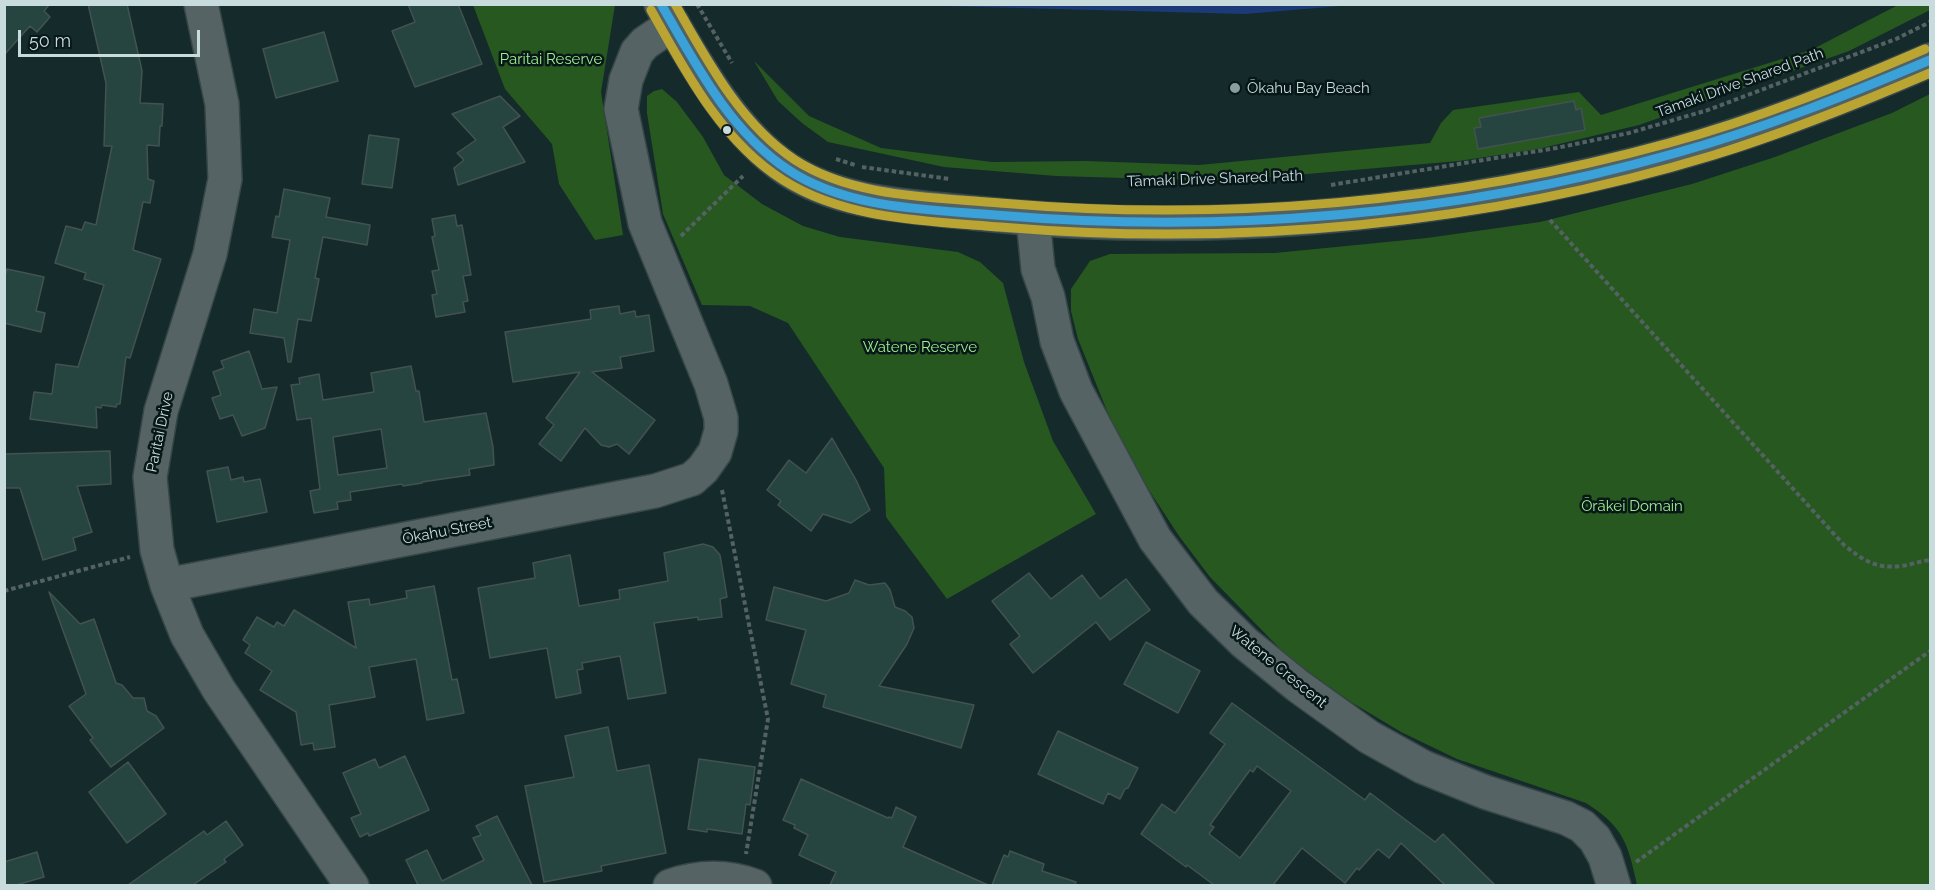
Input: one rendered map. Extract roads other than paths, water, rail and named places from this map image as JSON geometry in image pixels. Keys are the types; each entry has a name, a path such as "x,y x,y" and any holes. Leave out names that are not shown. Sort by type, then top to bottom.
{"main road":[{"path":"677,11 712,86 748,135 786,168 810,182 832,191 880,202 1046,220 1185,223 1293,219 1414,207 1504,192 1637,164 1766,126 1874,85 1930,60"}],"street":[{"name":"Paritai Drive","path":"201,4 222,104 225,179 210,254 161,411 150,477 157,550 167,585 187,635 219,690 352,885"},
{"name":"Ōkahu Street","path":"167,585 655,491 692,479 703,469 716,452 721,418 711,384 645,223 621,109 626,80 637,52 677,11"},
{"name":"Watene Crescent","path":"1046,220 1038,269 1048,297 1057,342 1076,391 1155,539 1203,602 1263,658 1369,737 1423,767 1485,792 1566,818 1582,826 1595,839 1605,857 1613,882"},
{"path":"670,885 701,878 721,877 749,883"}],"water":[{"path":"906,5 1353,5 1245,14"}],"place":[{"name":"Ōkahu Bay Beach","path":"1235,88"}],"park label":[{"name":"Paritai Reserve","path":"551,59"},
{"name":"Watene Reserve","path":"920,347"},
{"name":"Ōrākei Domain","path":"1632,506"}]}
